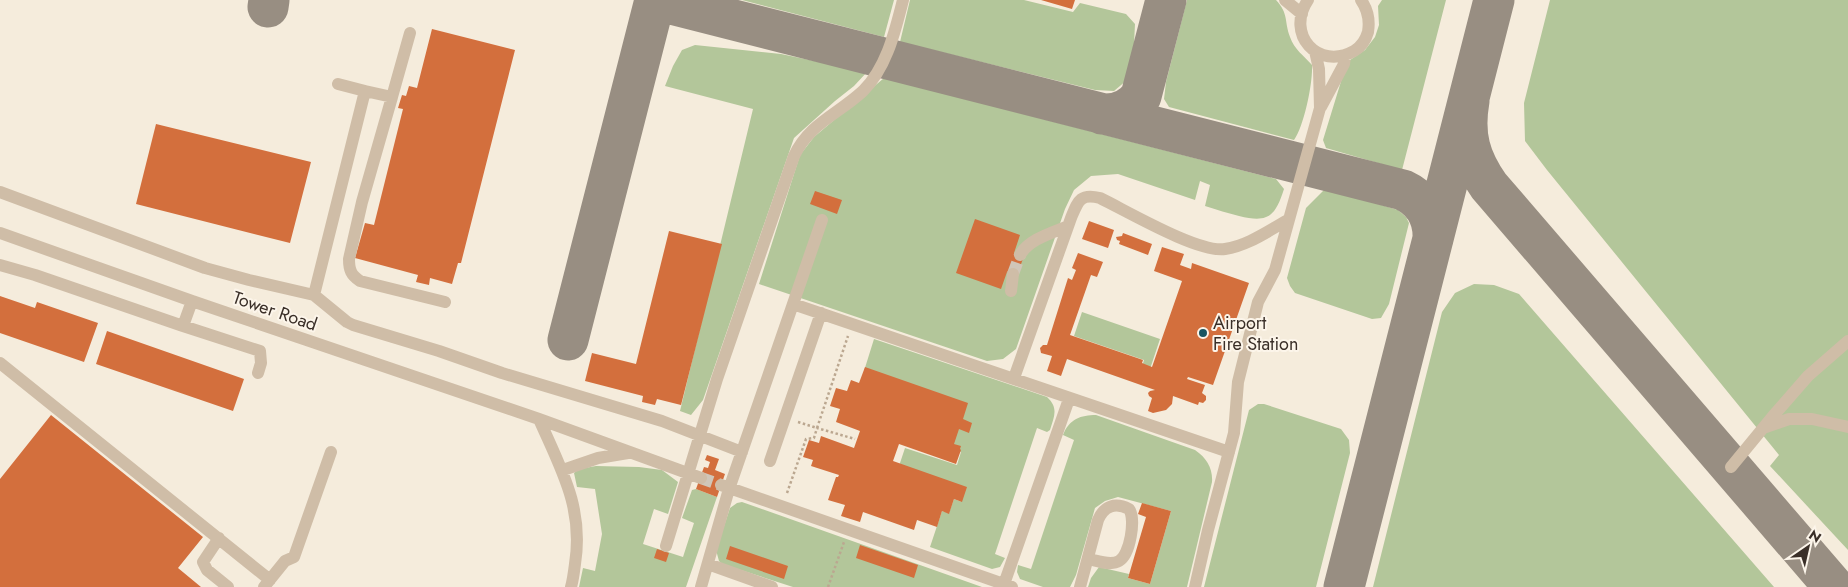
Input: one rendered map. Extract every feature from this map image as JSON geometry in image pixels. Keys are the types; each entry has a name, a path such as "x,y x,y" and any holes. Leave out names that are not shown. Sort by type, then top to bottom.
{"street":[{"path":"666,546 695,475 701,435 717,379 794,156 803,138 862,91 874,77 890,44 903,0"},
{"path":"1285,0 1302,14"},
{"path":"1308,0 1303,7 1300,28 1303,37 1315,51 1330,57 1345,56 1358,48 1366,37 1370,23 1367,3"},
{"path":"410,33 362,202 349,259 349,268 351,274 360,281 445,302"},
{"path":"1315,51 1319,69 1320,108"},
{"path":"1195,587 1234,433 1238,382 1258,302 1275,270 1320,108 1344,64 1345,56"},
{"path":"338,84 392,97"},
{"path":"314,295 365,91"},
{"path":"0,192 205,268 314,295 353,325 439,350 502,373 662,421 742,452"},
{"path":"1014,378 1068,226 1078,202 1084,197 1100,198 1191,243 1214,250 1233,247 1288,220"},
{"path":"701,587 725,487 742,452 822,220"},
{"path":"1020,255 1026,247 1038,239 1068,226"},
{"name":"Tower Road","path":"0,233 192,301 540,419 695,475"},
{"path":"0,265 260,351 261,363 258,373"},
{"path":"1011,291 1013,274"},
{"path":"183,326 192,301"},
{"path":"793,304 1229,452"},
{"path":"770,461 821,313"},
{"path":"1730,467 1808,376 1848,341"},
{"path":"0,363 219,538 267,583 285,561 294,557 331,452"},
{"path":"725,487 1006,586 1069,399"},
{"path":"540,419 563,470 573,503 577,527 577,549 570,587"},
{"path":"1763,428 1789,419 1812,419 1848,427"},
{"path":"563,470 598,458 630,453"},
{"path":"1080,587 1089,560 1098,520 1103,510 1116,505 1129,509 1132,513 1132,529 1123,558 1118,562 1111,563 1089,560"},
{"path":"219,538 203,562 207,570 228,587"},
{"path":"708,564 772,587"}],"path":[{"path":"783,506 806,439 814,438 852,323"},
{"path":"785,417 855,439"},
{"path":"828,587 848,530"}],"green space":[{"path":"742,0 894,0 884,37"},
{"path":"910,0 1024,0 1073,12 1080,3 1126,14 1135,24 1134,44 1127,80 1114,91 1095,90 900,42"},
{"path":"1187,0 1276,0 1280,5 1285,14 1292,41 1312,65 1307,104 1294,140 1169,107 1164,99 1166,82"},
{"path":"1382,0 1446,0 1402,170 1326,148 1323,140 1347,62 1365,50 1375,37 1379,25 1378,6"},
{"path":"1550,0 1848,0 1848,550 1770,466 1779,455 1525,141 1524,103"},
{"path":"695,45 781,54 867,72 854,86 794,138 703,400 691,415 680,411 753,109 665,86 682,50"},
{"path":"884,78 1276,179 1284,189 1273,212 1269,216 1257,219 1205,206 1210,185 1200,181 1195,200 1118,174 1091,176 1074,190 1065,209 1016,349 1003,359 987,361 759,284 800,155 814,137"},
{"path":"1324,190 1335,191 1398,210 1406,217 1409,223 1389,304 1381,318 1372,319 1295,293 1290,286 1287,278 1306,208"},
{"path":"1474,284 1494,285 1519,294 1774,587 1373,587 1442,312 1455,293"},
{"path":"1082,312 1160,339 1150,369 1142,367 1144,360 1074,336"},
{"path":"874,339 1047,397 1051,401 1055,413 1050,430 1047,432 1037,428 995,554 1005,558 1000,567 992,569 930,547 942,511 949,513 954,499 962,502 899,466 905,448 957,465 961,452 952,449 864,371"},
{"path":"1258,404 1264,404 1341,429 1349,440 1350,453 1316,587 1204,587 1249,410"},
{"path":"1096,415 1195,450 1208,464 1212,482 1187,587 1088,587 1091,578 1099,567 1129,574 1128,578 1150,584 1171,511 1118,497 1105,501 1095,508 1076,575 1070,587 1043,587 1020,579 1017,572 1018,565 1031,569 1074,440 1063,435 1069,425 1076,419"},
{"path":"596,466 639,467 662,470 678,482 668,514 654,509 643,544 683,557 694,523 682,518 692,490 696,489 717,497 686,587 579,587 583,568 595,571 602,534 595,489 577,487 574,473 579,469"},
{"path":"742,502 982,587 793,587 722,564 719,561 716,550 730,508"}],"building":[{"path":"1041,0 1075,0 1072,9"},
{"path":"432,29 515,50 461,263 458,263 452,284 430,278 429,285 416,282 418,275 355,258 365,223 374,225 403,109 398,108 402,95 406,96 409,86 417,88"},
{"path":"156,124 311,162 290,243 136,204"},
{"path":"815,191 842,200 837,214 810,204"},
{"path":"975,219 1020,235 1014,253 1024,256 1017,275 1007,272 1001,289 956,273"},
{"path":"1089,221 1114,230 1108,248 1082,239"},
{"path":"669,231 722,244 681,405 657,399 655,405 642,402 643,396 585,381 592,353 636,364"},
{"path":"1123,233 1152,244 1148,255 1119,244 1120,241 1116,237 1122,236"},
{"path":"1162,247 1184,254 1180,265 1191,269 1192,263 1249,283 1213,385 1188,377 1187,379 1205,385 1202,393 1206,396 1206,400 1203,403 1199,402 1198,405 1173,396 1172,404 1166,410 1153,413 1148,411 1152,398 1148,393 1155,390 1067,359 1061,376 1047,371 1052,356 1041,353 1040,348 1043,345 1047,345 1068,278 1072,280 1076,270 1072,268 1078,253 1103,262 1097,277 1091,275 1070,335 1143,360 1142,363 1152,367 1182,281 1154,271"},
{"path":"0,296 35,308 37,302 98,323 84,362 0,333"},
{"path":"107,331 244,379 233,411 96,364"},
{"path":"865,367 968,403 963,419 972,423 969,433 959,429 954,444 961,446 961,450 956,464 899,444 893,461 967,487 962,502 954,499 949,514 942,511 937,527 917,520 914,530 863,512 860,522 841,516 845,505 828,500 836,477 839,475 811,466 813,460 803,457 809,440 819,443 821,436 854,448 860,431 836,422 840,409 830,406 836,388 847,391 851,380 859,383"},
{"path":"51,415 203,537 178,568 201,587 0,587 0,479"},
{"path":"707,455 719,459 715,470 725,474 717,497 696,489 704,467 708,468 710,462 705,460"},
{"path":"1142,503 1171,511 1150,584 1128,578 1146,517 1138,514"},
{"path":"860,545 918,565 914,578 856,558"},
{"path":"730,546 788,566 784,579 726,559"},
{"path":"657,549 669,553 666,562 654,558"}],"taxiway":[{"path":"268,7 269,0"},
{"path":"655,0 1403,190 1416,198 1426,210 1432,223 1433,239"},
{"path":"568,340 655,0"},
{"path":"1102,114 1124,110 1141,96 1166,0"},
{"path":"1344,587 1494,0"},
{"path":"1469,101 1467,125 1470,146 1477,166 1489,186 1834,587"}],"tunnel":[{"path":"1013,274 1020,255"},
{"path":"701,478 721,485"}],"place":[{"name":"Airport Fire Station","path":"1203,333"}]}
